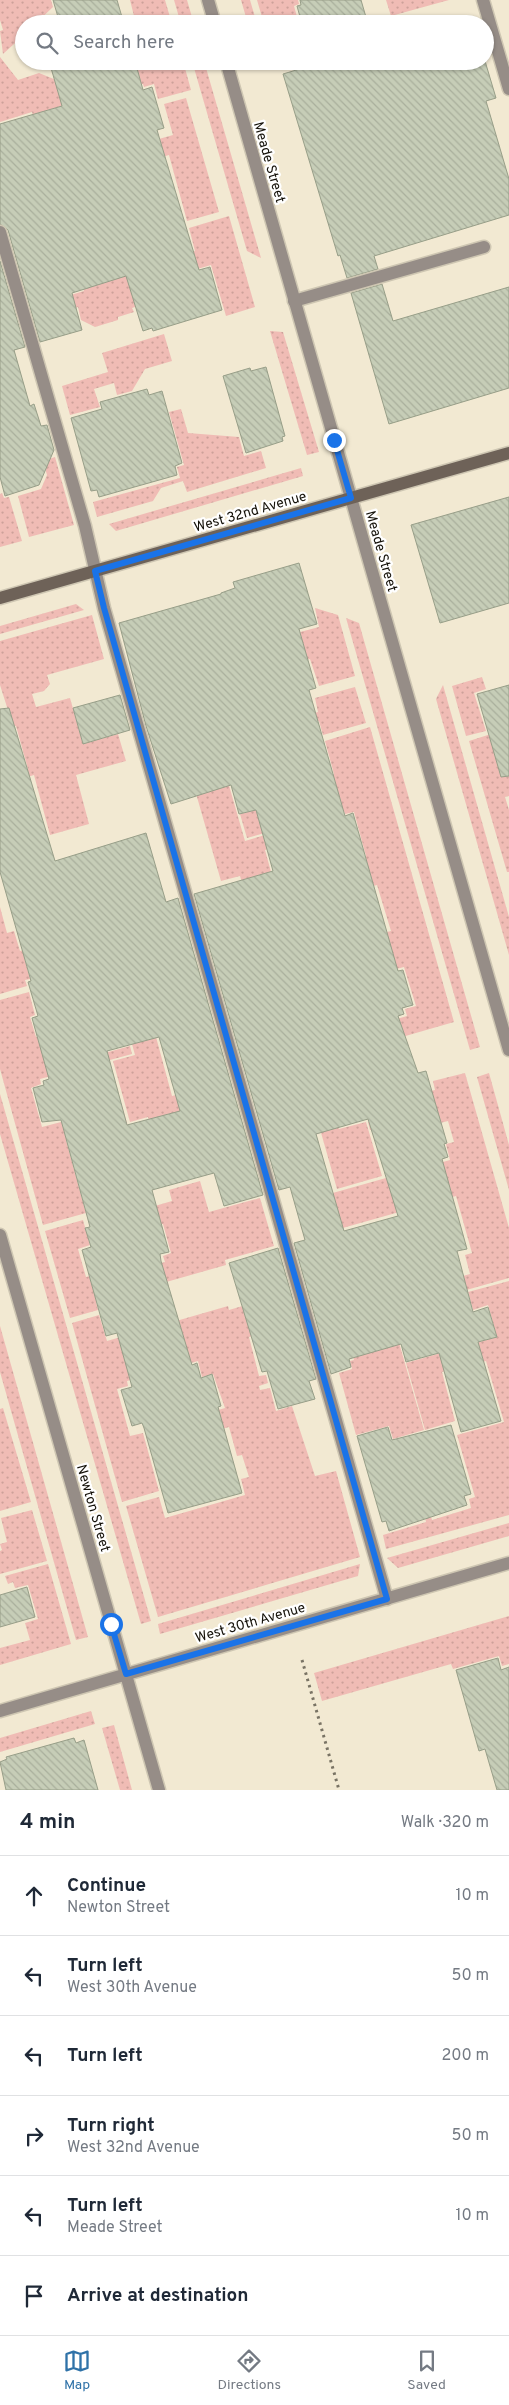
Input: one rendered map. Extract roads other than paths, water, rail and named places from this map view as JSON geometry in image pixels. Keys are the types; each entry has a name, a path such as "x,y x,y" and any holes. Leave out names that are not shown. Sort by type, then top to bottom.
{"street":[{"path":"208,0 212,15"},
{"path":"483,0 487,15"},
{"path":"494,38 509,89"},
{"name":"Meade Street","path":"229,70 509,1050"},
{"path":"0,232 85,526 106,618 387,1599"},
{"path":"294,302 484,246"},
{"name":"West 32nd Avenue","path":"0,598 509,453"},
{"name":"Newton Street","path":"0,1235 159,1790"},
{"name":"West 30th Avenue","path":"0,1711 509,1563"}]}
